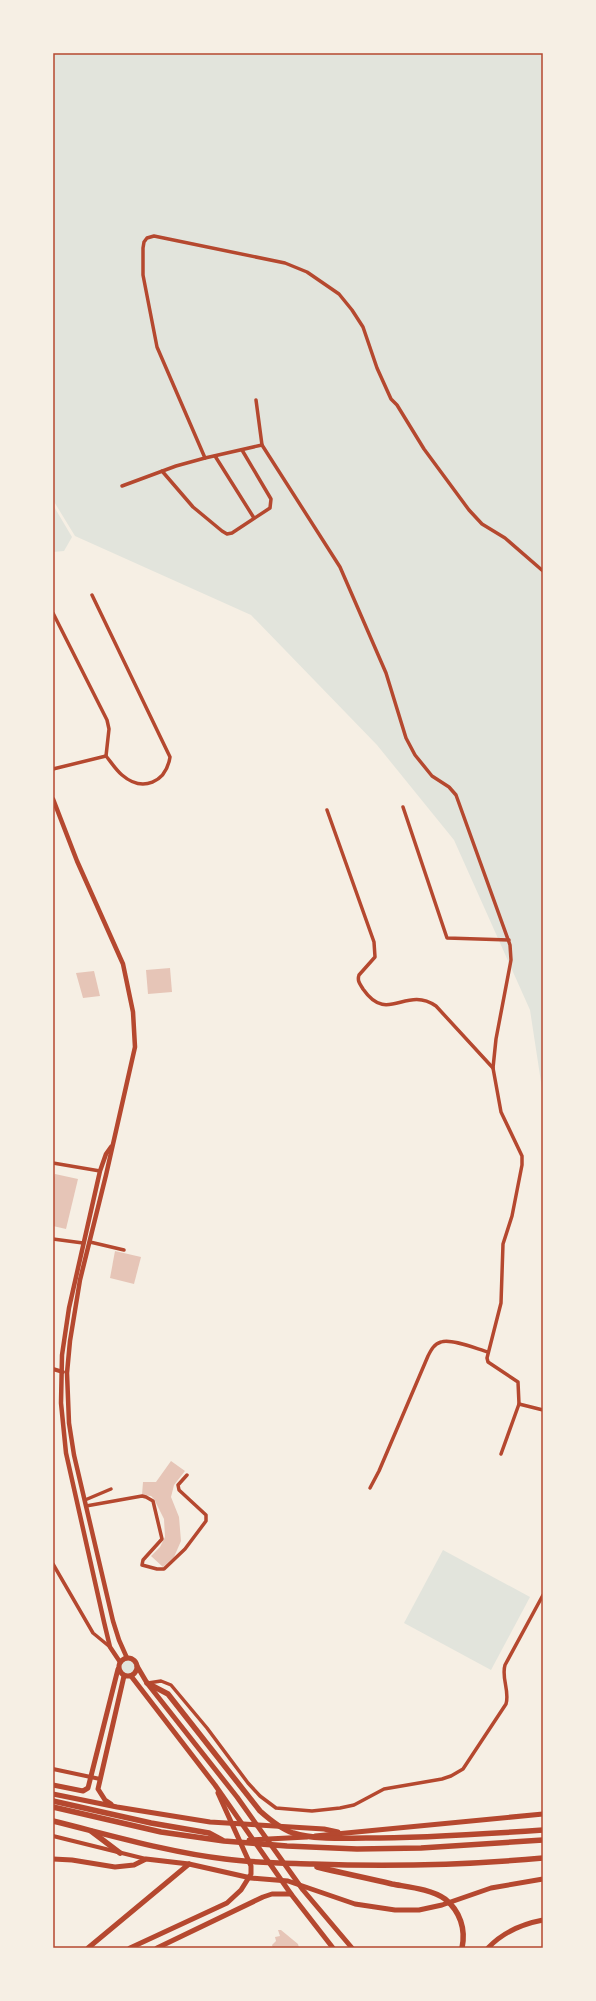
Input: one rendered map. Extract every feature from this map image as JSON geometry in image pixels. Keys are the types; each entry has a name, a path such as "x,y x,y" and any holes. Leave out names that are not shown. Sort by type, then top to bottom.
{"highway":[{"path":"147,1683 168,1694 260,1811 279,1826 292,1832 312,1836 417,1838 543,1830"},
{"path":"53,1801 151,1823 209,1833 224,1841"},
{"path":"53,1807 161,1832 224,1841 357,1848 421,1848 543,1840"},
{"path":"53,1821 162,1847 224,1859 302,1864 368,1866 502,1862 543,1858"},
{"path":"90,1830 120,1853"},
{"path":"302,1864 436,1894 456,1910 463,1927 462,1948"}],"main road":[{"path":"53,799 77,860 123,964 133,1012 135,1048 111,1147 112,1152 75,1310 67,1373 69,1423 74,1455 113,1621 127,1658"},
{"path":"111,1147 106,1154 100,1171 83,1244 69,1308 61,1371 62,1424 66,1453 110,1647 120,1662"},
{"path":"53,1785 83,1791 88,1788 120,1662 127,1658 132,1659 147,1683 237,1797 303,1890 352,1948"},
{"path":"118,1669 124,1676 131,1676 134,1674 137,1666"},
{"path":"117,1807 105,1800 100,1794 100,1779 124,1676"},
{"path":"131,1676 215,1785 290,1894 334,1948"},
{"path":"130,1948 227,1903 241,1890 251,1874 251,1866 225,1812 215,1785"},
{"path":"53,1794 117,1807 210,1822 324,1829 342,1834"},
{"path":"239,1842 248,1840 342,1834 543,1814"},
{"path":"53,1859 125,1867 134,1865 146,1858 189,1864 251,1878 288,1881 355,1904 395,1910 419,1910 442,1905 491,1888 543,1879"},
{"path":"88,1948 167,1884 189,1864"},
{"path":"157,1948 263,1897 272,1894 290,1894"},
{"path":"488,1948 495,1941 512,1930 530,1922 543,1920"}],"street":[{"path":"206,458 157,347 143,275 143,248 147,238 154,236 285,263 307,272 339,294 363,327 377,368 391,398 397,405 424,449 469,510 482,524 505,538 543,571"},
{"path":"256,400 262,445 340,567 386,673 406,738 415,755 432,776 449,787 456,795 509,940 512,953 496,1039 493,1068 501,1112 522,1156 522,1165 512,1216 503,1244 501,1303 487,1358 488,1362 518,1382 519,1404 501,1454"},
{"path":"122,486 162,471 206,458 262,445"},
{"path":"162,471 193,507 225,533 232,533 270,508 271,499 242,450"},
{"path":"214,456 254,518"},
{"path":"53,613 109,728 106,756 122,775 134,782 146,784 156,781 165,773 170,757 92,595"},
{"path":"53,769 106,756"},
{"path":"403,807 447,938 509,940"},
{"path":"327,810 374,942 375,957 359,975 359,984 367,995 377,1004 390,1005 416,998 428,1001 436,1006 493,1068"},
{"path":"53,1163 100,1171"},
{"path":"53,1239 83,1244"},
{"path":"90,1242 124,1250"},
{"path":"370,1488 379,1471 428,1356 434,1346 440,1342 447,1341 488,1352"},
{"path":"53,1369 67,1373"},
{"path":"519,1404 543,1410"},
{"path":"86,1506 142,1496 150,1498 153,1501 162,1539 157,1547 143,1560 142,1565 157,1569 164,1569 185,1549 206,1521 206,1515 179,1490 178,1485 187,1475"},
{"path":"85,1500 111,1489"},
{"path":"53,1564 93,1633 110,1647"},
{"path":"147,1683 161,1681 171,1685 207,1728 248,1783 276,1808 299,1811 340,1808 354,1805 384,1788 442,1779 463,1769 506,1704 508,1695 503,1675 505,1665 543,1595"},
{"path":"53,1769 100,1779"},
{"path":"53,1836 146,1858"}],"shaded area":[{"path":"53,53 543,53 543,1095 530,1010 454,840 377,745 251,615 75,536 53,500"},
{"path":"53,505 72,537 64,551 53,552"},
{"path":"443,1550 530,1597 491,1670 404,1623"},
{"path":"128,1658 134,1661 137,1667 134,1673 128,1676 122,1673 119,1667 122,1661"}],"building":[{"path":"170,968 172,992 148,994 146,970"},
{"path":"94,971 100,996 83,998 76,973"},
{"path":"55,1174 78,1179 66,1229 53,1226 53,1183"},
{"path":"115,1251 141,1257 134,1284 110,1278"},
{"path":"171,1461 185,1471 174,1485 171,1497 179,1517 181,1541 174,1557 163,1567 151,1556 160,1547 165,1537 164,1519 154,1499 151,1496 142,1495 143,1482 156,1482"},
{"path":"278,1930 281,1930 298,1944 299,1948 273,1948 272,1945 276,1941 275,1937 280,1936"}]}
